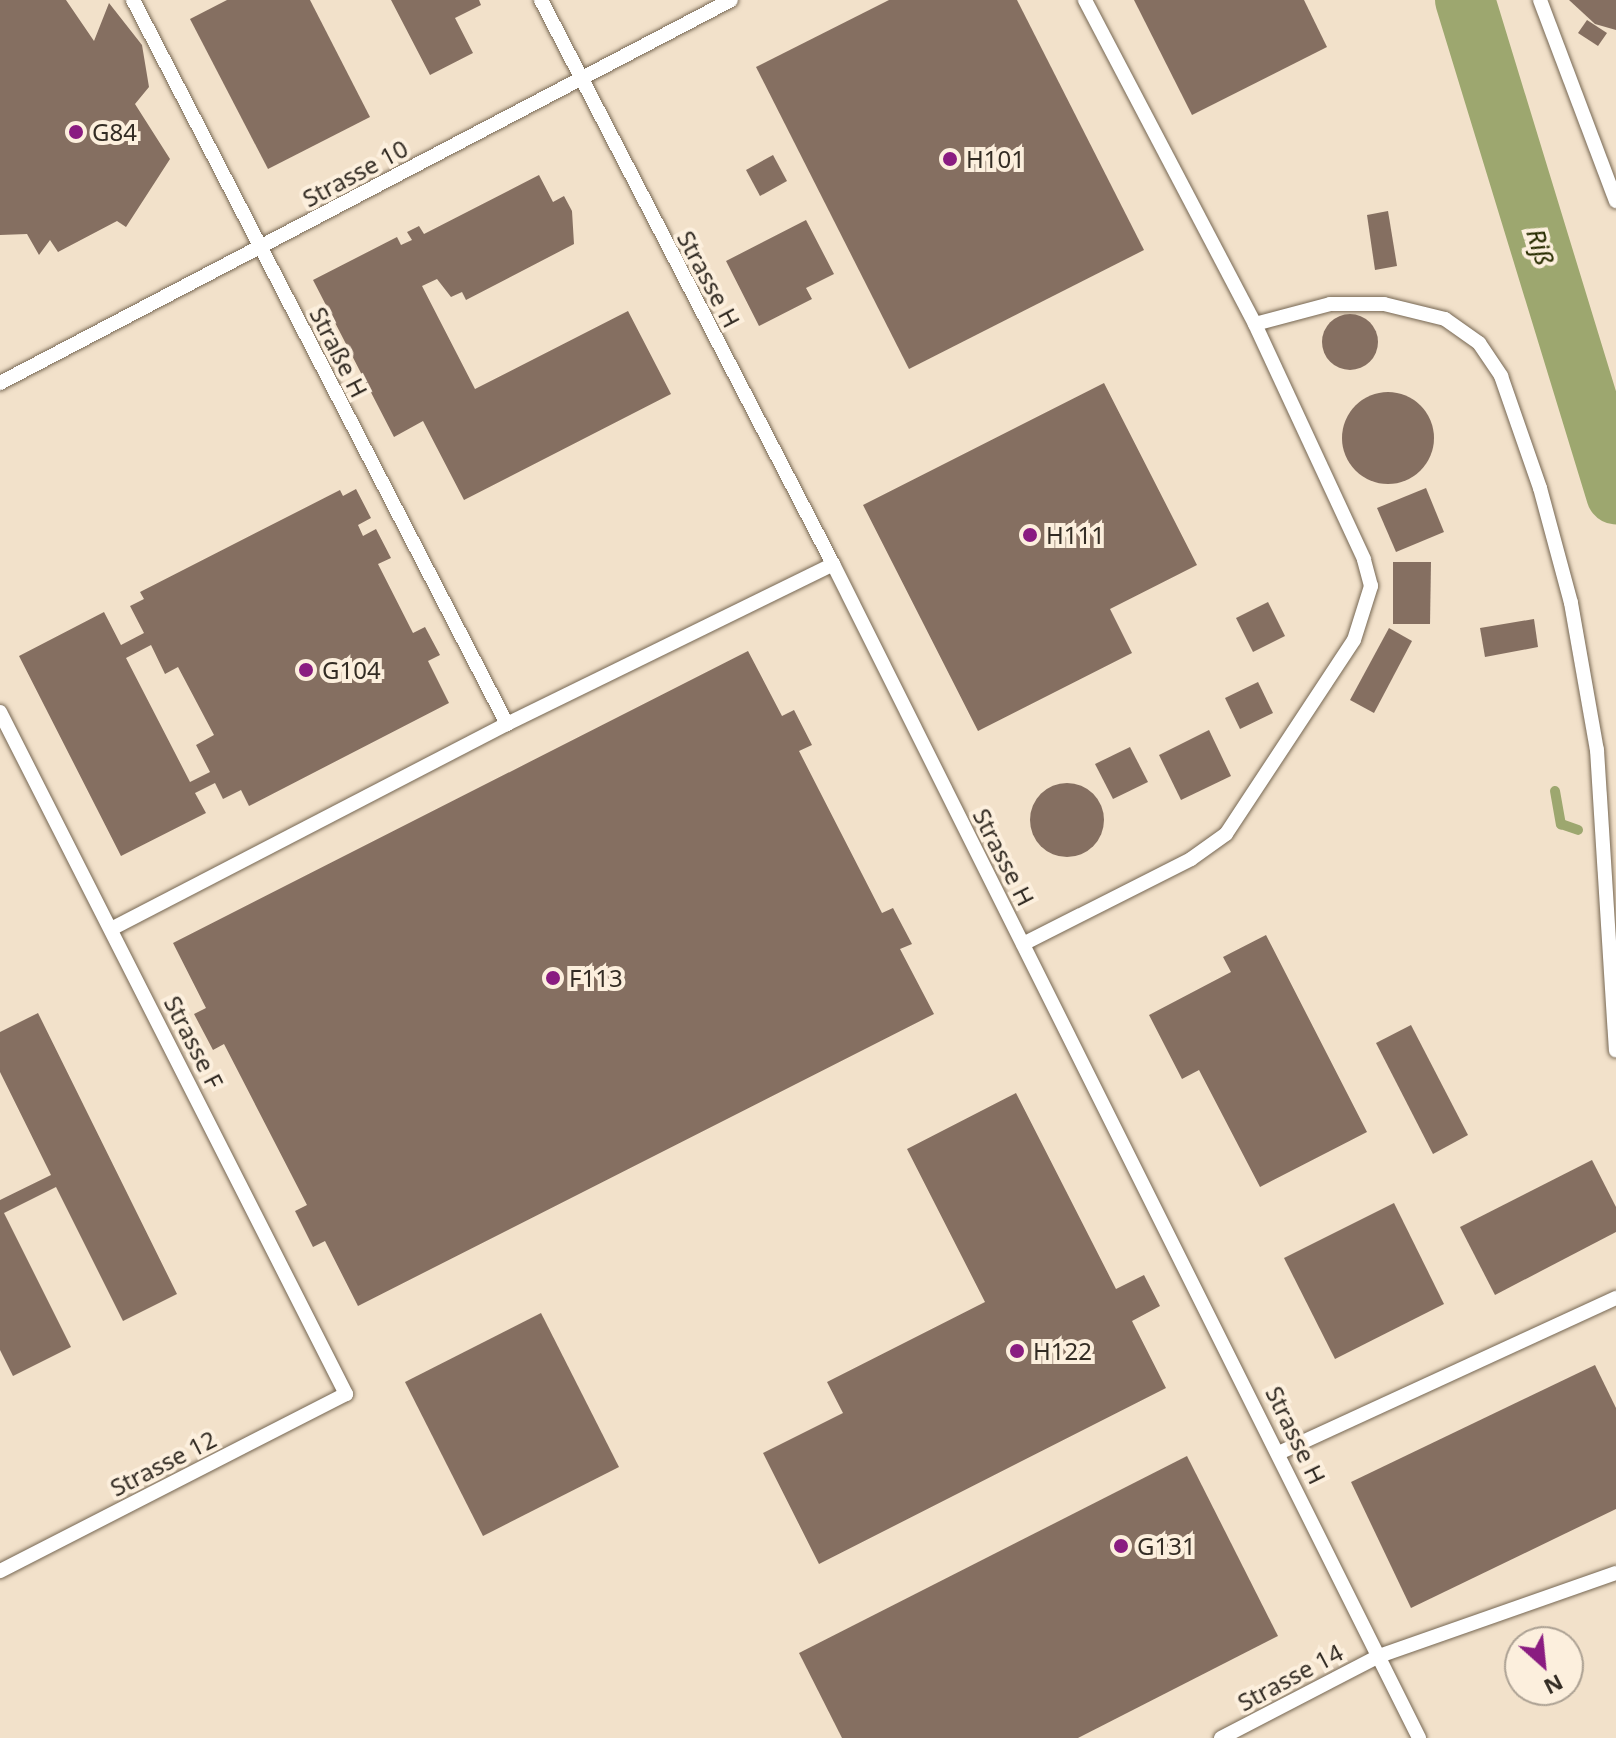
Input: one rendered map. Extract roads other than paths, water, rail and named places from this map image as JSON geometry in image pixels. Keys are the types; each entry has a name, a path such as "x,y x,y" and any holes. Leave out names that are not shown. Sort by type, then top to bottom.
{"lane":[{"name":"Straße H","path":"133,0 507,724"},
{"name":"Strasse H","path":"541,0 833,564 1281,1452 1419,1738"},
{"name":"Strasse 10","path":"0,383 731,0"},
{"path":"1023,944 1191,859 1226,834 1354,640 1371,586 1364,559 1255,324 1085,0"},
{"path":"1540,0 1616,201"},
{"path":"1255,324 1330,304 1384,304 1445,319 1479,343 1501,376 1540,488 1571,603 1597,750 1616,1050"},
{"path":"113,928 507,724 833,564"},
{"name":"Strasse F","path":"0,712 113,928 346,1394"},
{"path":"1281,1452 1616,1298"},
{"name":"Strasse 12","path":"0,1571 346,1394"},
{"name":"Strasse 14","path":"1221,1738 1379,1656 1616,1573"}],"waterway":[{"name":"Riß","path":"1465,0 1616,494"},
{"path":"1555,791 1561,824 1578,830"}],"place":[{"name":"G84","path":"76,132"},
{"name":"H101","path":"950,159"},
{"name":"H111","path":"1030,535"},
{"name":"G104","path":"306,670"},
{"name":"F113","path":"553,978"},
{"name":"H122","path":"1017,1351"},
{"name":"G131","path":"1121,1546"}]}
